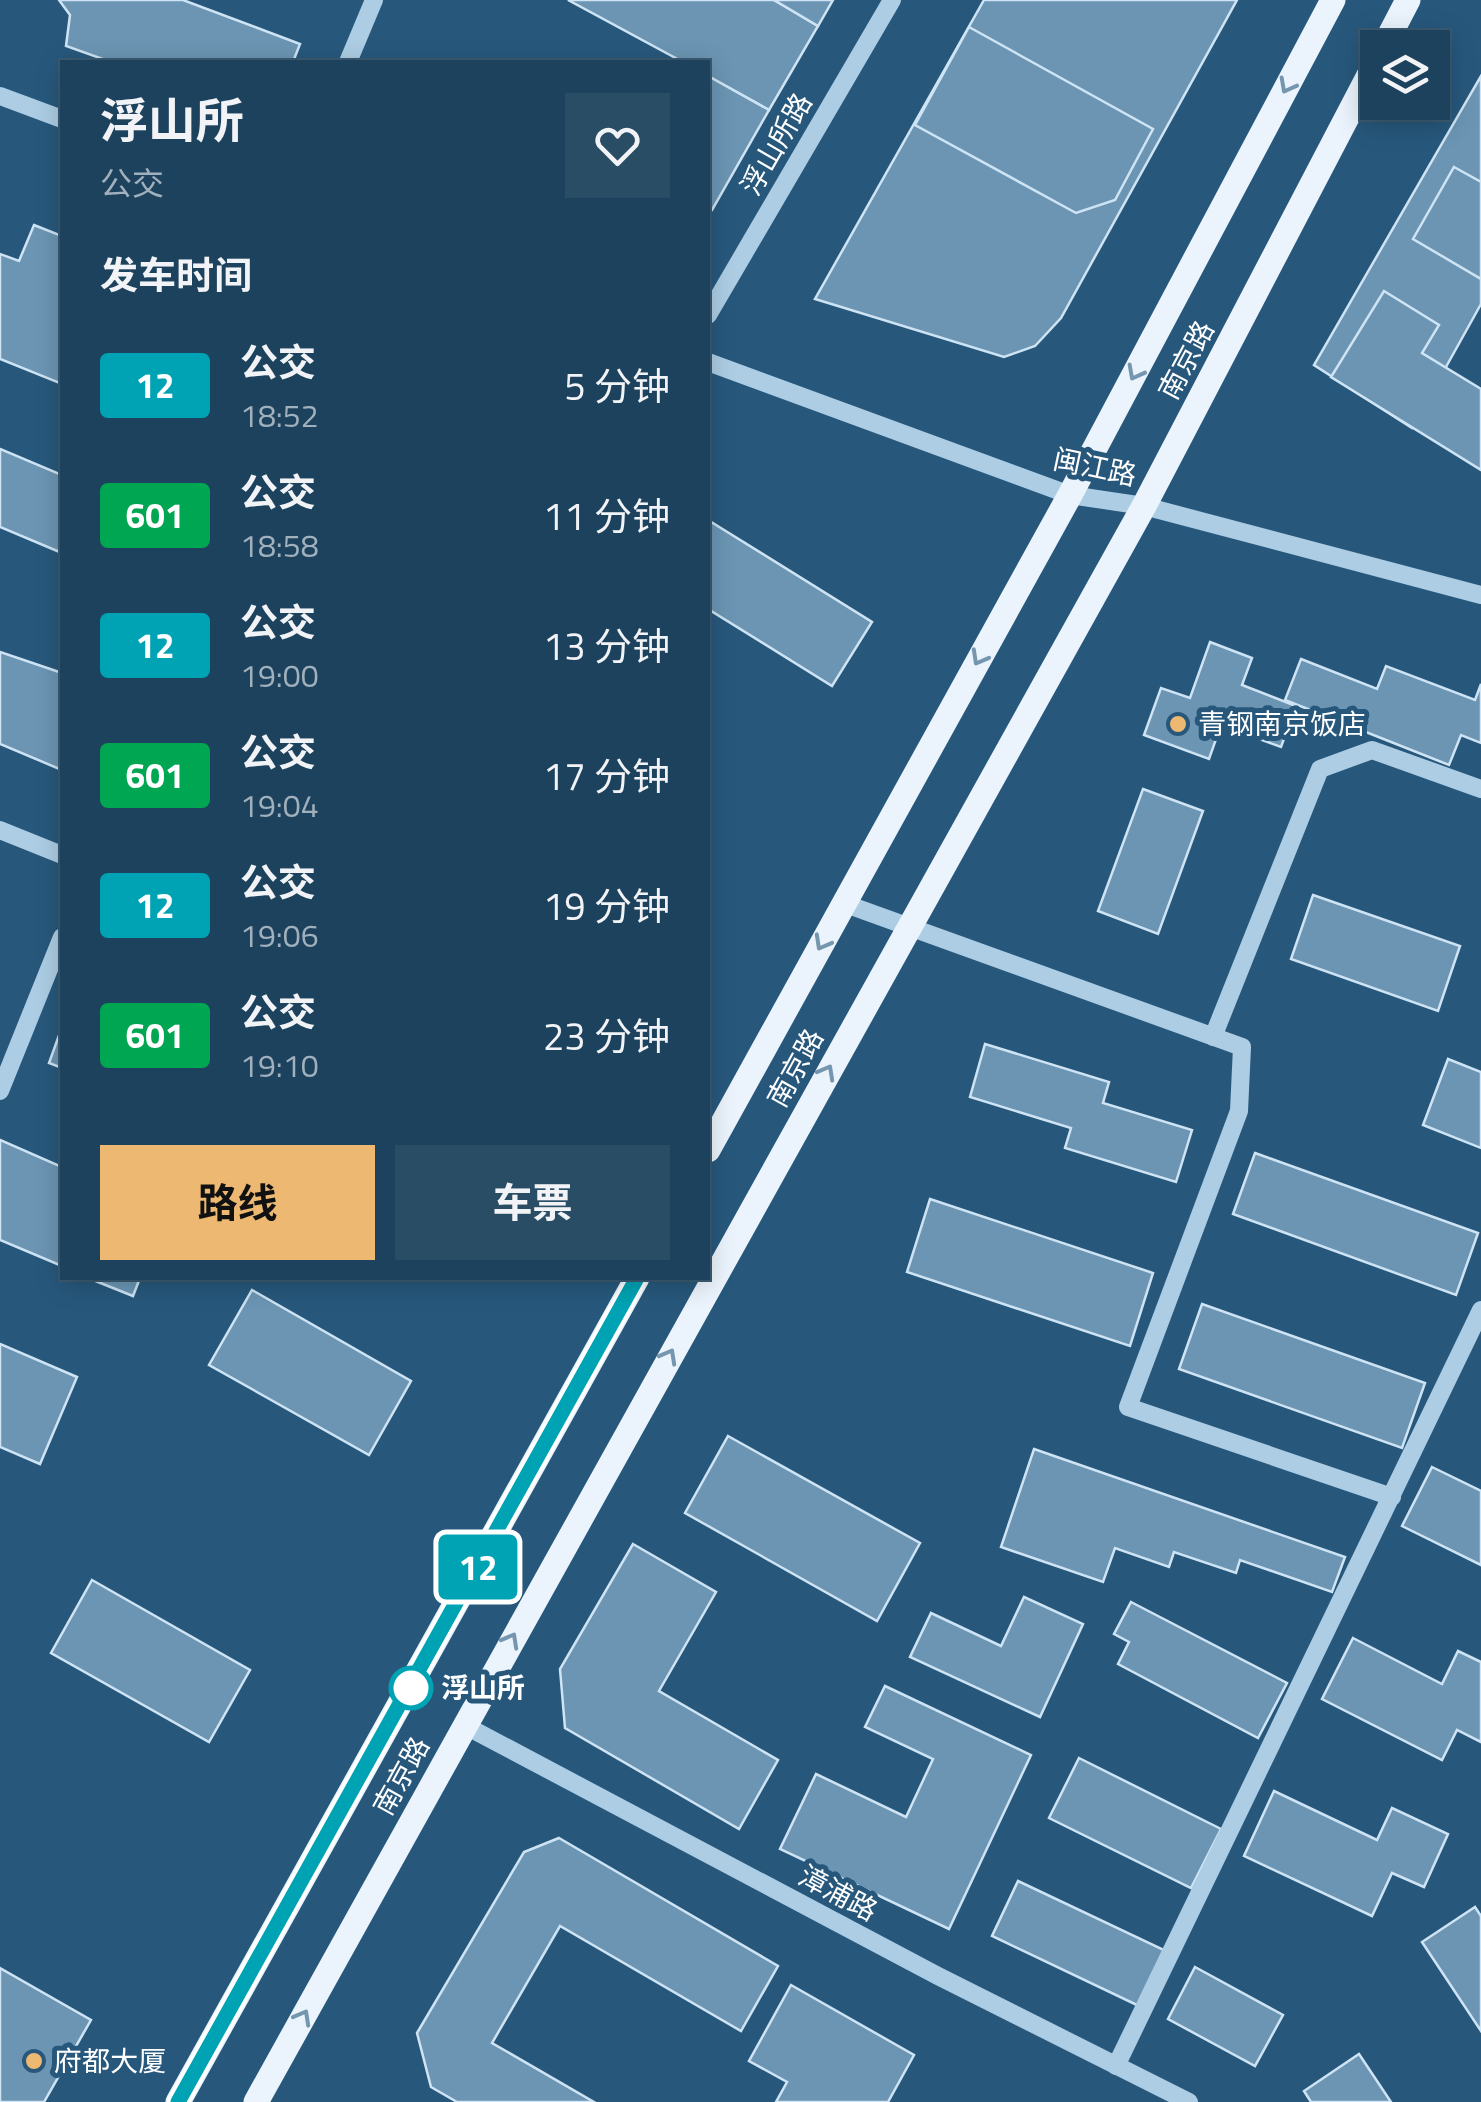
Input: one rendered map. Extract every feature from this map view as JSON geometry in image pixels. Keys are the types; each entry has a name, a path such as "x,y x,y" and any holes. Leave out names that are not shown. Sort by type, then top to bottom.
{"main road":[{"name":"南京路","path":"710,1146 1070,495 1333,0"},
{"path":"1392,30 1408,0"},
{"name":"南京路","path":"256,2102 1144,506 1360,92"},
{"name":"南京路","path":"178,2102 636,1280"}],"street":[{"path":"349,60 374,0"},
{"name":"浮山所路","path":"710,313 892,0"},
{"path":"0,96 60,118"},
{"name":"闽江路","path":"710,363 1070,495 1144,506 1481,595"},
{"path":"1213,1037 1320,769 1372,750 1481,789"},
{"path":"0,830 60,855"},
{"path":"843,904 1242,1046 1239,1111 1128,1407 1392,1497"},
{"path":"0,1091 60,943"},
{"path":"1116,2066 1481,1310"},
{"name":"漳浦路","path":"464,1725 938,1976 1189,2102"}],"building":[{"path":"59,0 183,0 300,44 294,60 105,60 66,46 70,15"},
{"path":"568,0 774,0 818,26 769,110 710,77 710,60 679,60"},
{"path":"774,0 833,0 818,26"},
{"path":"984,0 1237,0 1061,318 1035,346 1004,357 815,299"},
{"path":"969,27 1153,129 1115,200 1076,213 915,125"},
{"path":"1481,76 1481,304 1412,428 1314,365"},
{"path":"710,77 769,110 710,210"},
{"path":"1454,167 1481,182 1481,279 1413,239"},
{"path":"34,225 60,235 60,383 0,359 0,254 19,261"},
{"path":"1384,291 1439,325 1422,353 1481,389 1481,470 1331,377"},
{"path":"0,449 60,474 60,552 0,527"},
{"path":"710,521 872,622 832,686 710,610"},
{"path":"1210,642 1252,658 1242,685 1296,706 1281,747 1221,725 1209,759 1144,735 1161,688 1190,698"},
{"path":"0,652 60,672 60,769 0,744"},
{"path":"1301,659 1377,689 1386,666 1475,700 1481,684 1481,743 1461,735 1449,765 1285,700"},
{"path":"1143,789 1203,811 1158,934 1098,911"},
{"path":"1313,895 1460,946 1438,1011 1291,959"},
{"path":"60,1033 60,1067 49,1063"},
{"path":"985,1044 1109,1082 1103,1103 1192,1130 1176,1182 1065,1148 1071,1128 970,1097"},
{"path":"1448,1059 1481,1072 1481,1148 1423,1125"},
{"path":"0,1140 60,1166 60,1265 0,1240"},
{"path":"1255,1153 1478,1233 1456,1295 1233,1214"},
{"path":"930,1199 1153,1273 1130,1346 907,1272"},
{"path":"93,1280 139,1280 133,1296"},
{"path":"252,1290 411,1381 369,1455 209,1365"},
{"path":"1202,1304 1425,1383 1402,1448 1179,1369"},
{"path":"0,1344 77,1377 40,1464 0,1447"},
{"path":"728,1436 920,1543 877,1621 685,1513"},
{"path":"1034,1449 1345,1557 1332,1592 1240,1560 1236,1573 1174,1552 1169,1567 1115,1548 1103,1582 1001,1547"},
{"path":"1432,1467 1481,1491 1481,1565 1402,1526"},
{"path":"633,1544 716,1592 659,1691 778,1760 739,1829 565,1728 560,1669"},
{"path":"92,1580 250,1670 209,1742 51,1653"},
{"path":"1024,1597 1083,1624 1040,1717 910,1657 931,1613 1001,1646"},
{"path":"1131,1602 1287,1683 1258,1738 1118,1664 1129,1642 1114,1634"},
{"path":"1353,1638 1442,1684 1458,1651 1481,1662 1481,1742 1457,1730 1442,1760 1322,1699"},
{"path":"885,1686 1031,1755 949,1929 780,1849 816,1774 906,1817 933,1759 865,1727"},
{"path":"1079,1758 1221,1829 1191,1888 1049,1818"},
{"path":"1274,1791 1377,1840 1392,1808 1448,1834 1424,1887 1392,1873 1372,1916 1244,1856"},
{"path":"559,1838 778,1966 741,2031 560,1926 492,2043 594,2102 457,2102 431,2087 417,2033 524,1852"},
{"path":"1018,1881 1164,1950 1139,2006 992,1936"},
{"path":"1475,1907 1481,1916 1481,2031 1422,1942"},
{"path":"1195,1967 1283,2015 1255,2066 1168,2019"},
{"name":"府都大厦","path":"0,1968 91,2020 44,2102 0,2102"},
{"path":"791,1985 914,2055 888,2102 776,2102 787,2082 749,2061"},
{"path":"1359,2054 1391,2102 1311,2102 1304,2091"}],"bus line":[{"name":"12","path":"178,2102 636,1280"}],"place":[{"name":"青钢南京饭店","path":"1178,724"},
{"name":"浮山所","path":"411,1688"},
{"name":"府都大厦","path":"34,2061"}]}
